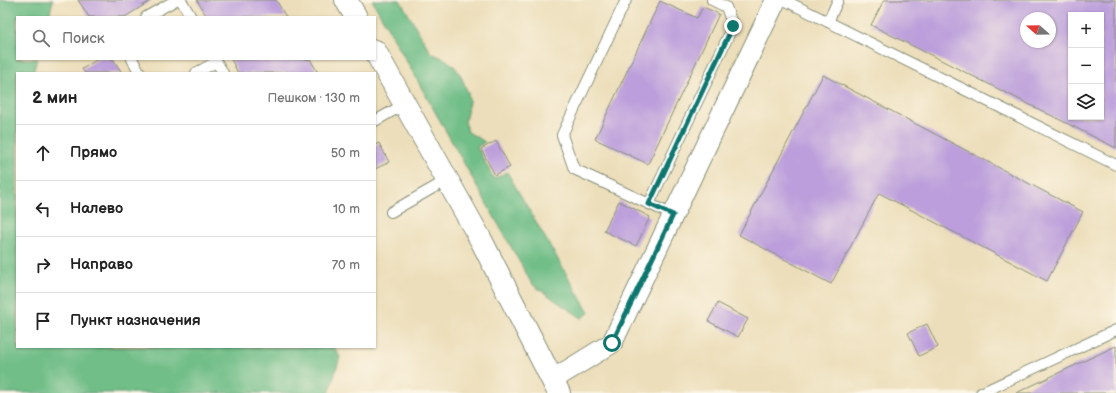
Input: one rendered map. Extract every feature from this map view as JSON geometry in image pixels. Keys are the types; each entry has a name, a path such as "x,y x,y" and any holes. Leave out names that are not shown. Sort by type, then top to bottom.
{"street":[{"path":"346,0 355,16"},
{"path":"376,53 480,240 556,387 612,343 776,0"}],"lane":[{"path":"148,16 176,0"},
{"path":"181,0 190,16"},
{"path":"626,0 562,135 574,169 673,215"},
{"path":"649,204 733,26 726,7 712,0"},
{"path":"784,0 1116,165"},
{"path":"828,22 838,0"},
{"path":"133,60 139,72"},
{"path":"198,72 216,60 222,72"},
{"path":"376,120 405,104"},
{"path":"391,212 447,180"},
{"path":"981,393 1116,330"}],"green space":[{"path":"0,0 53,0 49,16 16,16 16,60 37,60 33,72 16,72 16,348 335,348 340,357 329,393 0,393"},
{"path":"372,0 400,0 431,53 445,59 454,66 460,74 468,93 469,102 465,122 468,132 485,142 477,147 494,179 507,172 589,313 582,318 532,284"}],"building":[{"path":"78,0 152,0 127,16 88,16"},
{"path":"197,0 276,0 285,16 206,16"},
{"path":"884,0 1116,0 1116,148 871,25"},
{"path":"660,1 697,18 703,7 719,14 648,164 595,139"},
{"path":"96,60 114,60 121,72 84,72 82,69"},
{"path":"232,60 311,60 317,72 238,72"},
{"path":"823,75 1083,212 1047,281 879,193 831,284 739,235"},
{"path":"496,141 510,167 495,175 481,149"},
{"path":"379,143 389,162 376,168 376,144"},
{"path":"619,201 650,217 636,246 604,231"},
{"path":"718,303 748,319 738,337 708,321"},
{"path":"927,324 938,347 919,356 908,333"},
{"path":"1116,346 1116,393 1016,393"}],"route":[{"path":"612,343 673,215 649,204 733,26"}]}
